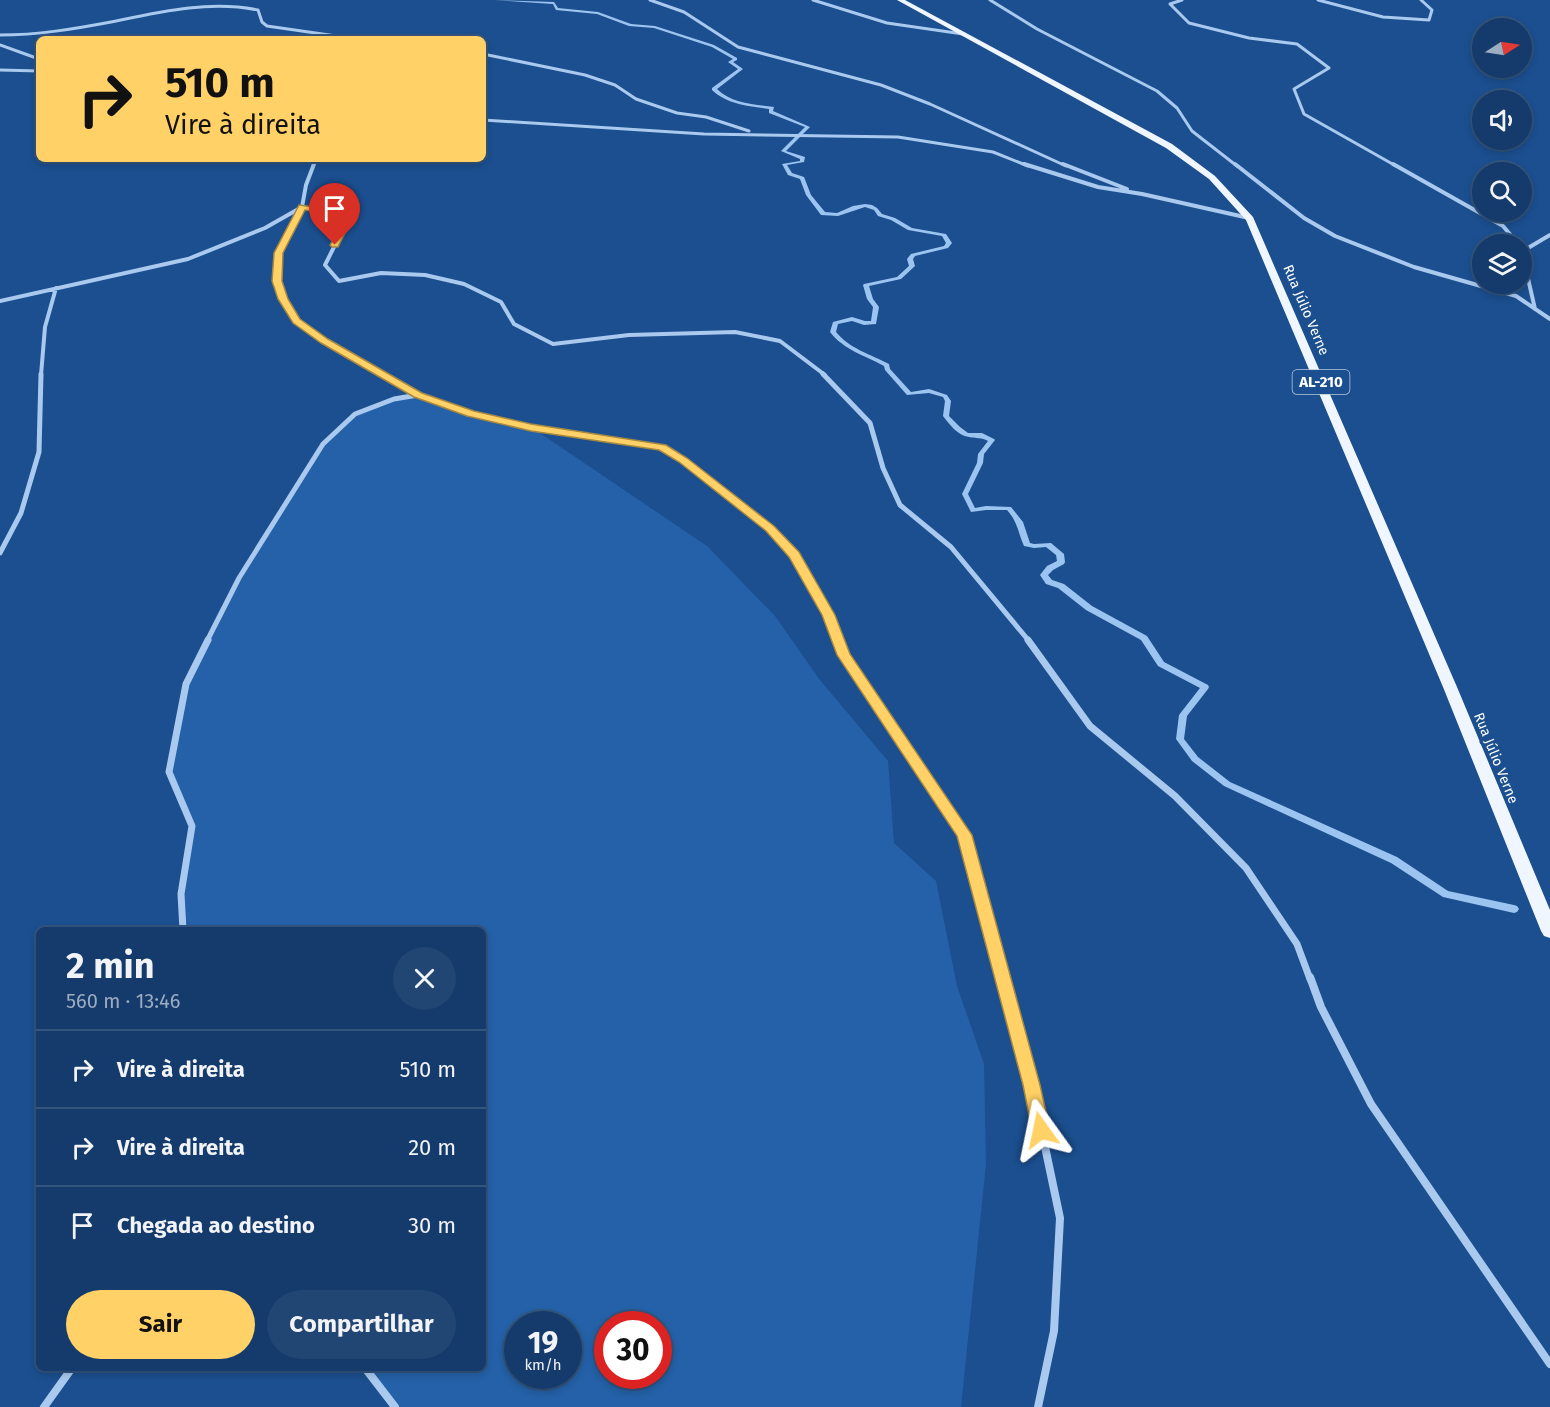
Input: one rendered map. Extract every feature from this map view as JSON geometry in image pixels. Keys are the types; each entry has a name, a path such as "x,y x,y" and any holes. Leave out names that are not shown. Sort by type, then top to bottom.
{"main road":[{"name":"Rua Júlio Verne","path":"900,0 1144,130 1183,154 1211,174 1234,197 1250,219 1450,687 1550,931"}],"street":[{"path":"650,0 684,12 738,47 881,85 930,104 1067,166 1142,194"},
{"path":"813,0 874,21 913,30 964,34"},
{"path":"990,0 1022,21 1145,85 1166,99 1178,109 1184,122 1192,131 1304,218 1335,236 1414,267 1516,296 1550,319"},
{"path":"1182,0 1170,4 1189,23 1250,38 1297,44 1329,68 1294,89 1304,114 1503,226 1510,234"},
{"path":"1318,0 1383,16 1429,20 1432,10 1421,0"},
{"path":"0,35 49,32 171,9 225,5 246,6 258,10 262,21 267,26 336,36"},
{"path":"0,45 36,58"},
{"path":"486,55 585,75 615,85 636,99 677,113 706,117 755,134"},
{"path":"0,70 36,71"},
{"path":"486,120 704,134 898,137 993,152 1031,167 1098,187 1142,194 1250,219"},
{"path":"315,162 306,185 302,207 278,253 277,281 296,321 324,341 418,395 471,413 531,427 662,447 683,460 770,529 794,555 828,615 843,655 964,835 1032,1085 1060,1218 1054,1331 1038,1407"},
{"path":"0,301 188,259 265,228 302,207 340,213 346,223 325,265 339,280 381,273 425,275 464,284 501,302 514,324 553,344 640,334 735,332 780,341 821,371 870,423 883,468 900,505 951,547 1042,656 1090,726 1174,796 1246,868 1297,944 1321,1007 1371,1104 1550,1364"},
{"path":"1532,245 1550,235"},
{"path":"0,553 21,513 39,452 41,359 45,327 56,288"},
{"path":"1532,294 1535,309"},
{"path":"183,927 181,894 192,826 169,772 186,684 239,578 323,444 355,414 394,399 418,395"},
{"path":"44,1407 70,1371"},
{"path":"367,1371 394,1407"}],"shaded area":[{"path":"418,395 531,427 707,546 775,616 820,680 888,761 894,843 936,881 957,986 984,1064 986,1164 961,1407 395,1407 367,1371 486,1371 486,927 183,927 181,894 192,826 169,772 186,684 239,578 323,444 355,414 394,399"}],"waterway":[{"path":"496,0 554,3 557,9 598,13 630,25 654,27 713,46 736,59 730,62 741,69 714,89 719,94 733,101 772,108 771,112 808,127 783,151 803,158 802,162 784,164 790,174 802,178 809,195 823,214 838,214 865,205 910,229 944,235 949,243 946,247 913,255 910,259 912,266 899,278 866,285 870,299 876,307 874,323 852,319 835,323 833,332 851,348 887,365 887,369 909,394 929,391 945,396 948,401 946,416 961,432 970,436 982,435 992,440 981,454 980,463 965,494 973,511 986,508 1009,508 1020,522 1027,544 1048,545 1060,554 1061,562 1050,568 1044,575 1049,582 1061,586 1089,608 1144,638 1161,664 1205,687 1183,715 1180,739 1195,759 1227,784 1394,860 1446,894 1514,909"}],"route":[{"path":"335,245 346,223 340,213 302,207 278,253 277,281 283,299 296,321 324,341 356,357 418,395 471,413 531,427 662,447 683,460 770,529 794,555 828,615 843,655 964,835 1032,1085 1041,1130"}]}
